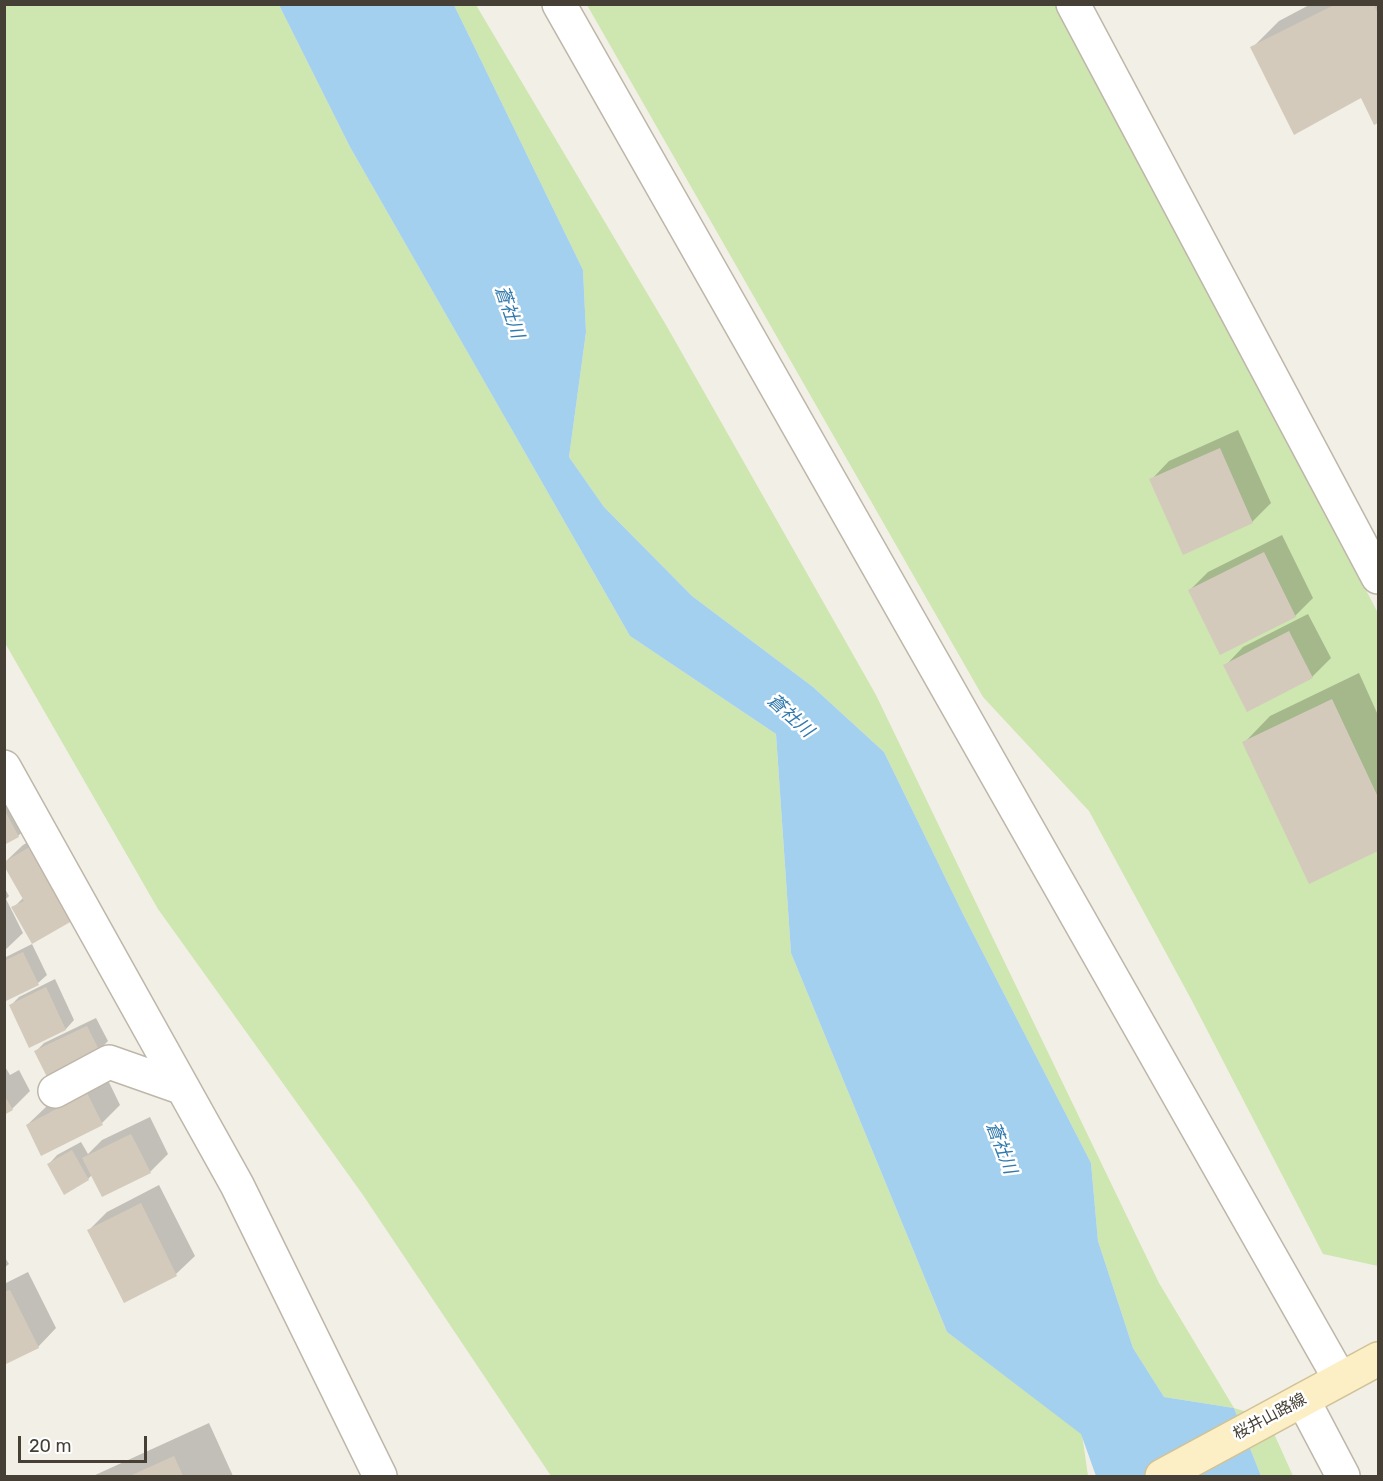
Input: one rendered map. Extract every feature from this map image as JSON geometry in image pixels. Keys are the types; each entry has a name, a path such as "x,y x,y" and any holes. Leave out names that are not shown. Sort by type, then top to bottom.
{"main road":[{"name":"桜井山路線","path":"1162,1476 1378,1359"}],"street":[{"path":"559,4 1340,1379"},
{"path":"1073,4 1378,577"},
{"path":"4,766 237,1185 380,1476"},
{"path":"55,1091 109,1062 183,1088"},
{"path":"1304,1400 1343,1476"}],"green space":[{"path":"4,5 279,5 350,147 630,636 776,734 791,953 947,1332 1082,1434 1088,1476 551,1476 363,1195 158,909 5,643"},
{"path":"454,5 476,5 666,325 876,695 1159,1283 1234,1408 1164,1397 1133,1348 1098,1241 1091,1163 963,914 884,752 813,687 692,596 604,507 569,457 586,332 583,270"},
{"path":"587,5 1059,5 1378,613 1378,1266 1323,1254 1191,999 1089,811 983,697"},
{"path":"1234,1408 1267,1418 1293,1476 1261,1476"}],"water":[{"name":"蒼社川","path":"279,5 454,5 583,270 586,332 569,457 604,507 692,596 813,687 884,752 963,914 1091,1163 1098,1241 1133,1348 1164,1397 1234,1408 1261,1476 1096,1476 1081,1434 947,1332 791,953 776,734 630,636 350,147"}],"building":[{"path":"1334,5 1374,5 1378,14 1378,123 1374,125 1361,98 1294,135 1250,47"},
{"path":"1220,448 1253,523 1183,555 1149,479"},
{"path":"1264,552 1296,617 1220,655 1188,590"},
{"path":"1289,631 1313,678 1247,712 1223,665"},
{"path":"1332,699 1378,797 1378,851 1309,884 1242,742"},
{"path":"4,809 19,837 4,845"},
{"path":"30,847 72,921 32,944 11,907 24,901 4,866 4,862"},
{"path":"23,952 39,985 4,1002 4,961"},
{"path":"46,987 66,1030 29,1048 9,1005"},
{"path":"87,1026 100,1052 47,1077 34,1051"},
{"path":"87,1093 103,1125 41,1156 26,1125"},
{"path":"4,1095 13,1110 4,1115"},
{"path":"131,1134 151,1173 102,1197 82,1158"},
{"path":"72,1150 89,1180 64,1195 47,1164"},
{"path":"141,1203 177,1276 124,1303 87,1230"},
{"path":"10,1290 39,1348 4,1365 4,1292"},
{"path":"174,1456 183,1476 130,1476"}]}
